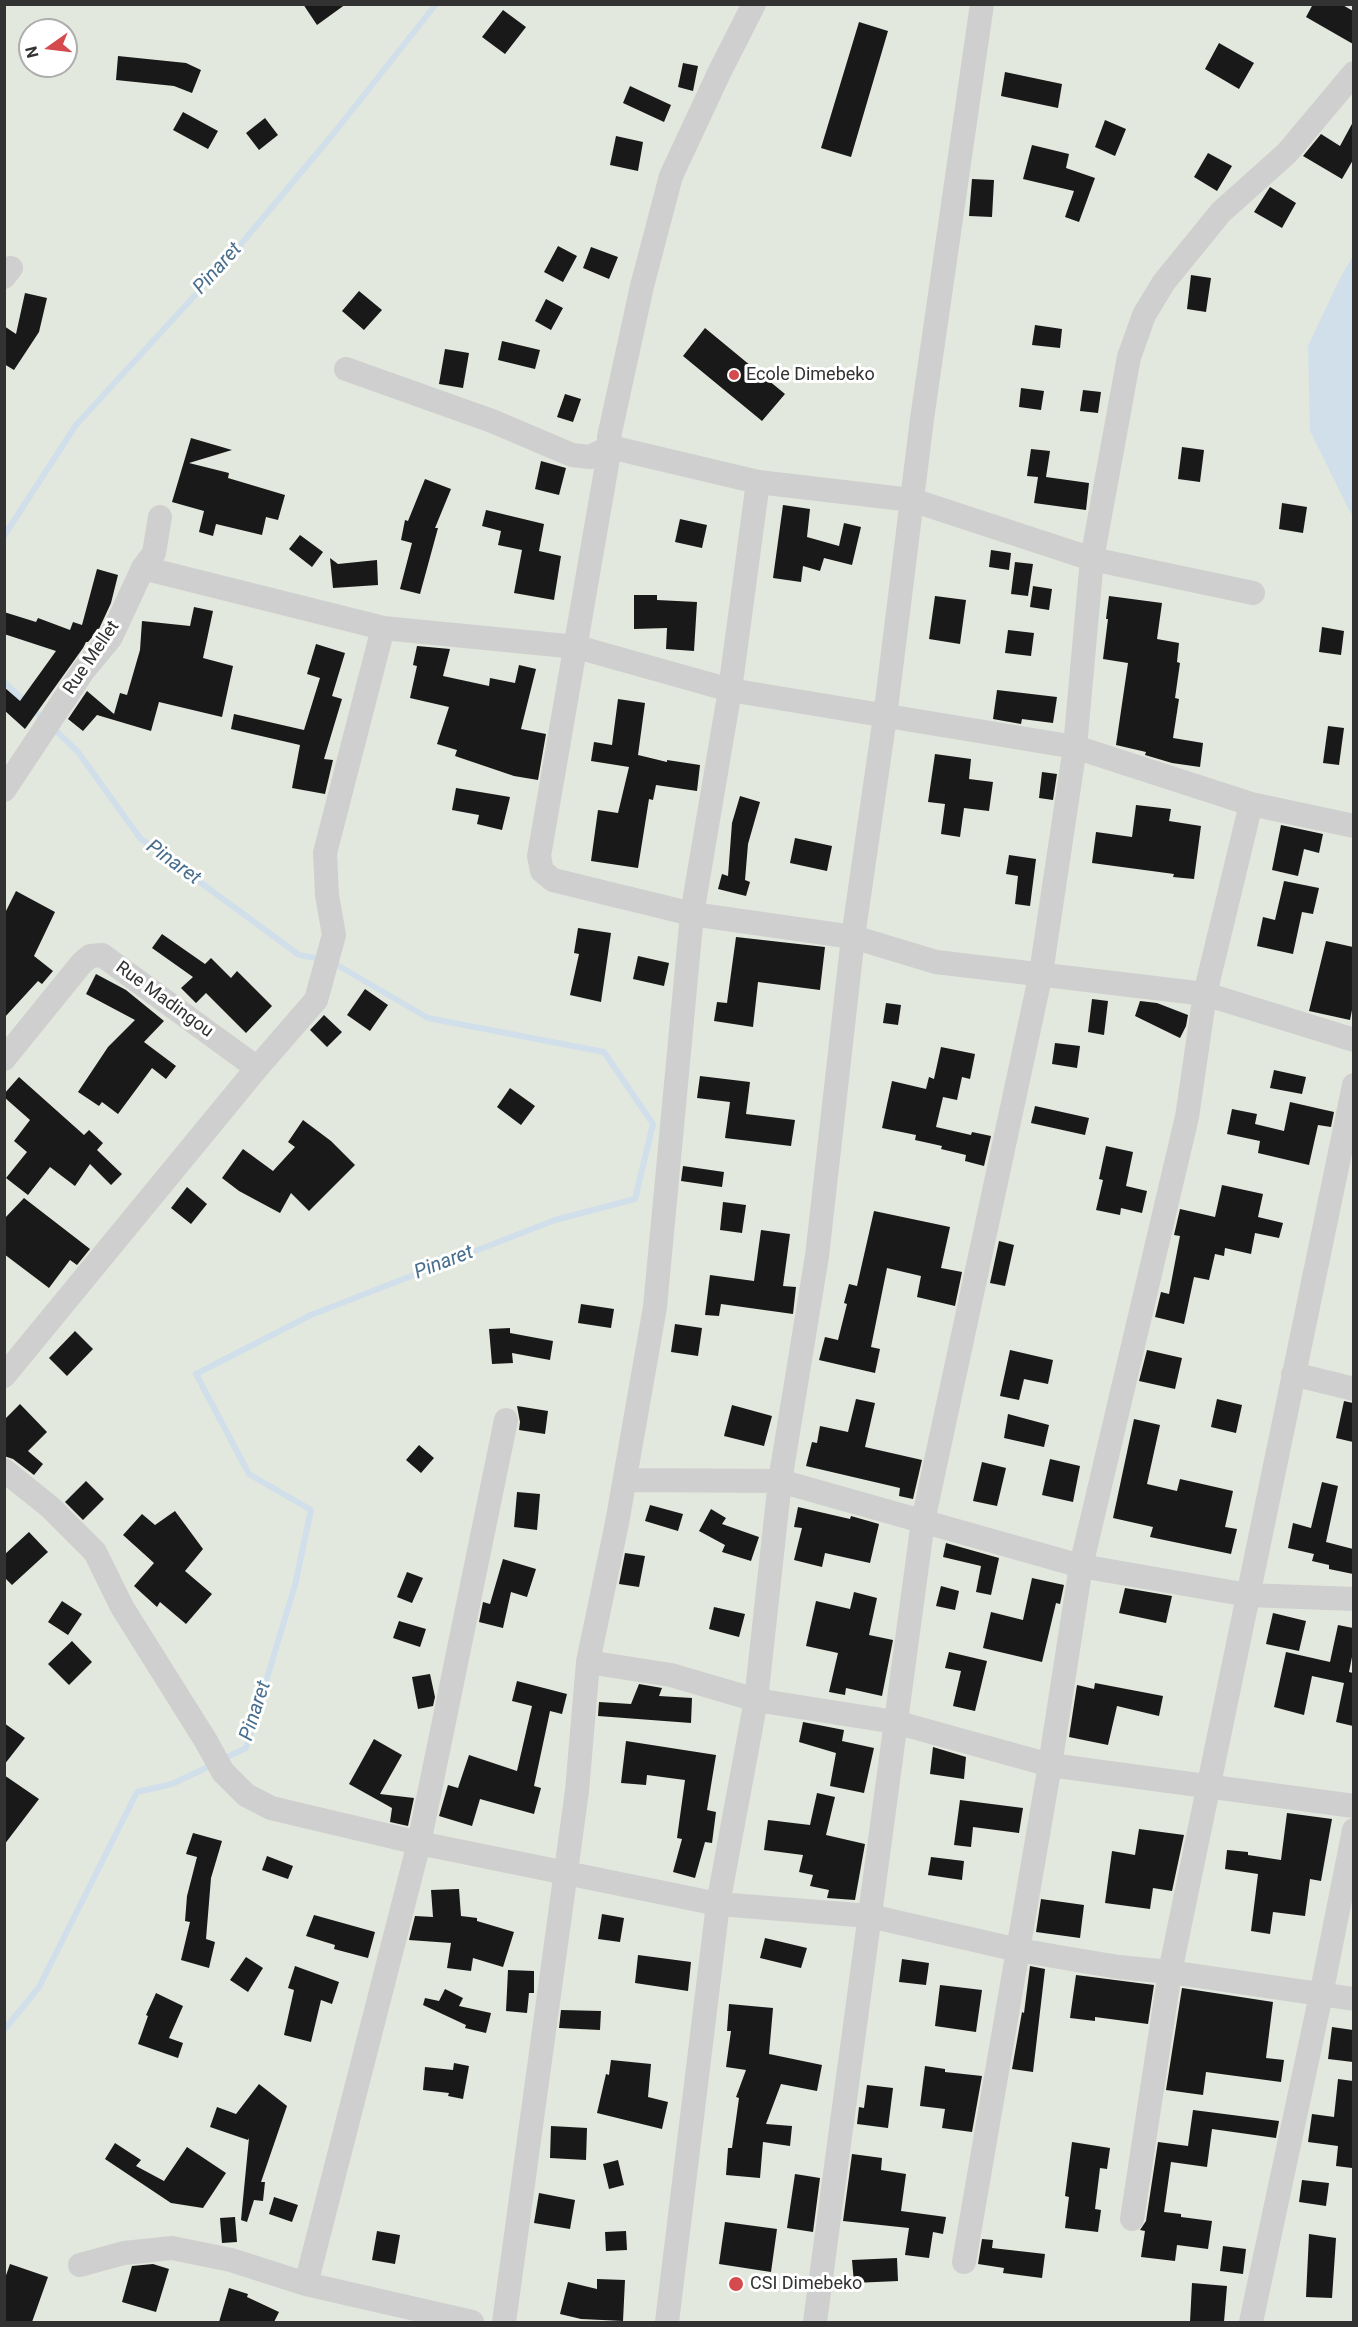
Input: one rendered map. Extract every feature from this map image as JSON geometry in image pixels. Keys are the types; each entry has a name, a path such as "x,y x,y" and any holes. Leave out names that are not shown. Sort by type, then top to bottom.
{"street":[{"path":"754,4 671,176 642,286 609,437 610,447 577,647 565,702 539,856 542,871 553,880 692,914 853,936 936,962 1205,994 1353,1040"},
{"path":"667,2322 718,1904 756,1700 780,1481 817,1256 853,936 982,4"},
{"path":"815,2322 923,1521 1041,973 1076,747 1092,559 1129,357 1144,315 1164,282 1221,212 1287,153 1353,73"},
{"path":"346,369 492,421 572,455 590,457 610,447 758,482 912,500 1092,559 1253,593"},
{"path":"504,2322 577,1791 588,1662 625,1480 655,1307 692,914 730,690 758,482"},
{"name":"Rue Mellet","path":"4,790 83,670 111,637 144,568 154,553 160,518"},
{"path":"144,568 383,628 577,647 730,690 1076,747 1251,804 1353,826"},
{"path":"4,1376 257,1068 316,1000 334,935 327,895 325,853 383,628"},
{"path":"964,2262 1082,1566 1187,1117 1205,994 1251,804"},
{"name":"Rue Madingou","path":"4,1059 81,964 90,956 102,955 257,1068"},
{"path":"1132,2219 1170,1972 1353,1085"},
{"path":"1293,1374 1353,1389"},
{"path":"306,2284 419,1843 506,1420"},
{"path":"4,1470 50,1507 95,1551 122,1607 223,1772 246,1795 271,1808 419,1843 718,1904 870,1916 1018,1950 1119,1967 1170,1972 1353,1999"},
{"path":"625,1480 780,1481 1082,1566 1248,1594 1353,1599"},
{"path":"588,1662 671,1675 756,1700 895,1722 1050,1765 1353,1806"},
{"path":"1251,2322 1321,1995 1353,1830"},
{"path":"80,2265 124,2253 172,2248 231,2260 306,2284 472,2322"}],"shaded area":[{"path":"5,5 1353,5 1353,2322 5,2322"},
{"path":"1353,256 1353,518 1310,431 1308,346"}],"building":[{"path":"303,4 346,4 317,25"},
{"path":"1313,4 1341,4 1353,11 1353,44 1306,17"},
{"path":"503,10 526,27 505,54 482,37"},
{"path":"859,22 888,31 851,157 821,148"},
{"path":"1219,43 1254,63 1239,89 1205,69"},
{"path":"118,56 186,63 201,70 192,93 174,86 116,80"},
{"path":"683,63 698,66 693,91 678,87"},
{"path":"1005,72 1062,84 1058,108 1001,96"},
{"path":"630,86 671,105 664,122 623,103"},
{"path":"183,112 218,131 208,149 173,130"},
{"path":"265,118 278,135 259,150 246,133"},
{"path":"1105,120 1126,129 1115,156 1095,147"},
{"path":"1353,122 1353,160 1342,179 1303,156 1321,134 1340,146"},
{"path":"616,136 643,142 638,171 610,165"},
{"path":"1032,145 1069,154 1066,168 1095,178 1079,222 1065,217 1074,191 1023,179"},
{"path":"1208,153 1232,166 1217,191 1194,177"},
{"path":"972,179 994,180 992,217 969,216"},
{"path":"1270,187 1296,203 1282,228 1254,212"},
{"path":"558,246 577,256 563,282 544,272"},
{"path":"591,247 618,257 609,279 583,268"},
{"path":"1191,275 1211,278 1206,312 1187,309"},
{"path":"359,291 382,310 364,330 342,311"},
{"path":"25,293 47,298 39,332 14,370 4,364 4,326 16,334"},
{"path":"546,299 563,308 551,330 535,321"},
{"path":"1035,325 1062,329 1060,348 1032,345"},
{"name":"Ecole Dimebeko","path":"705,328 785,394 762,421 683,356"},
{"path":"502,341 540,350 535,369 498,360"},
{"path":"445,349 469,353 463,388 439,384"},
{"path":"1021,388 1044,391 1041,410 1019,407"},
{"path":"1083,390 1101,392 1098,413 1080,411"},
{"path":"565,394 581,399 573,422 557,417"},
{"path":"191,438 232,450 189,463 229,473 228,478 285,495 278,520 266,517 262,535 216,524 213,536 199,532 204,511 172,502"},
{"path":"1182,447 1204,450 1200,482 1178,479"},
{"path":"1031,449 1050,451 1046,477 1089,483 1086,510 1034,503 1038,477 1027,476"},
{"path":"541,461 566,468 559,495 535,489"},
{"path":"425,479 451,489 435,528 438,528 420,594 400,589 412,543 401,540 405,520 408,521"},
{"path":"1282,503 1307,507 1303,533 1279,529"},
{"path":"783,505 810,509 807,537 839,546 844,523 861,527 852,565 824,558 820,571 803,566 801,582 773,578"},
{"path":"486,510 544,524 539,551 561,556 554,600 514,593 522,550 498,545 501,531 482,526"},
{"path":"680,519 707,525 702,548 675,542"},
{"path":"300,535 323,552 312,567 289,549"},
{"path":"991,550 1011,553 1009,570 989,567"},
{"path":"330,558 338,564 377,560 378,585 333,588"},
{"path":"1015,562 1033,564 1028,596 1011,594"},
{"path":"97,569 118,575 111,603 99,629 86,642 25,729 4,710 4,687 20,701 56,651 4,634 4,612 36,622 38,618 70,630 73,622 82,625"},
{"path":"1033,586 1052,589 1049,610 1030,607"},
{"path":"634,595 657,595 657,600 697,602 694,651 666,649 667,628 634,629"},
{"path":"935,596 966,600 960,644 929,639"},
{"path":"1109,596 1162,603 1157,639 1179,643 1177,662 1180,663 1175,698 1179,699 1173,738 1203,743 1200,767 1172,763 1145,755 1146,752 1116,745 1128,663 1103,659"},
{"path":"194,607 213,611 203,658 233,666 222,717 159,702 151,731 97,715 83,731 68,719 87,691 114,714 120,693 127,695 140,650 142,621 190,626"},
{"path":"1322,627 1344,631 1341,655 1319,652"},
{"path":"1008,630 1034,633 1031,656 1005,653"},
{"path":"316,644 345,653 332,696 342,699 324,759 333,760 325,794 292,788 300,745 231,729 234,714 304,730 320,678 307,674"},
{"path":"417,646 450,649 443,676 489,686 490,678 515,683 519,665 536,669 521,729 546,734 538,780 514,776 455,756 457,750 437,744 449,707 410,698 417,666 413,665"},
{"path":"997,690 1057,697 1053,723 1022,719 1021,724 993,719"},
{"path":"618,699 645,703 638,755 667,762 667,760 700,765 697,791 656,785 653,800 649,799 638,868 591,861 598,810 618,813 629,767 591,761 594,742 612,745"},
{"path":"1328,726 1344,728 1339,765 1323,763"},
{"path":"935,754 971,759 969,779 993,782 989,811 964,808 960,837 941,834 945,804 928,802"},
{"path":"1042,772 1057,774 1053,800 1039,798"},
{"path":"456,788 510,797 502,830 477,824 479,815 452,810"},
{"path":"740,796 760,802 748,844 745,880 750,882 746,896 718,889 722,874 728,876 732,823"},
{"path":"1136,805 1171,809 1169,821 1201,826 1194,879 1173,877 1174,874 1092,863 1096,832 1132,837"},
{"path":"1281,825 1323,834 1319,853 1304,849 1298,876 1272,870"},
{"path":"795,838 832,846 827,871 790,863"},
{"path":"1009,855 1036,859 1030,906 1015,904 1018,876 1006,874"},
{"path":"1284,881 1319,888 1313,914 1302,912 1293,954 1257,946 1263,917 1275,920"},
{"path":"16,891 55,912 34,956 53,971 42,984 38,981 4,1018 4,915"},
{"path":"578,928 611,933 601,1002 570,995 579,954 574,953"},
{"path":"162,934 205,964 211,958 231,978 237,971 272,1006 246,1033 206,993 196,1003 181,988 193,977 152,948"},
{"path":"736,937 825,947 820,990 758,982 753,1027 714,1021 717,1002 727,1003"},
{"path":"1326,941 1353,947 1353,1005 1350,1020 1309,1011"},
{"path":"638,956 669,963 664,986 633,979"},
{"path":"96,974 126,990 164,1021 144,1042 176,1066 166,1079 152,1068 118,1114 102,1102 99,1106 78,1092 108,1047 135,1020 86,994"},
{"path":"365,989 388,1005 370,1031 347,1015"},
{"path":"1092,999 1108,1001 1104,1035 1088,1032"},
{"path":"1140,1001 1157,1003 1188,1015 1180,1038 1135,1016"},
{"path":"886,1003 901,1005 898,1025 883,1023"},
{"path":"324,1015 342,1032 327,1047 310,1030"},
{"path":"1055,1043 1080,1046 1077,1068 1052,1064"},
{"path":"941,1047 975,1054 970,1079 962,1077 957,1100 943,1097 936,1127 971,1135 972,1132 991,1136 984,1166 965,1161 966,1155 941,1149 942,1146 915,1140 916,1135 882,1128 892,1081 926,1089 929,1077 934,1079"},
{"path":"1274,1070 1306,1077 1302,1094 1270,1088"},
{"path":"700,1076 750,1082 746,1114 795,1120 791,1146 725,1138 730,1102 697,1098"},
{"path":"19,1077 84,1135 89,1130 103,1143 97,1150 122,1174 111,1185 90,1164 75,1186 50,1167 28,1195 6,1178 27,1152 14,1141 30,1120 4,1097"},
{"path":"510,1088 535,1106 521,1125 497,1107"},
{"path":"1290,1102 1334,1112 1331,1127 1318,1125 1309,1165 1258,1153 1260,1141 1227,1134 1232,1109 1257,1114 1255,1124 1284,1131"},
{"path":"1035,1106 1089,1118 1085,1135 1031,1123"},
{"path":"303,1120 331,1141 355,1165 309,1211 291,1193 280,1213 239,1191 222,1178 243,1149 273,1171 295,1147 288,1142"},
{"path":"1106,1146 1133,1152 1126,1186 1147,1191 1142,1213 1121,1208 1120,1215 1096,1210 1103,1180 1099,1179"},
{"path":"683,1166 724,1172 722,1187 681,1181"},
{"path":"1222,1185 1263,1194 1258,1217 1283,1223 1279,1238 1255,1233 1251,1254 1225,1248 1224,1256 1215,1254 1209,1280 1194,1277 1184,1324 1155,1317 1161,1292 1169,1294 1180,1236 1174,1235 1180,1209 1215,1217"},
{"path":"187,1187 207,1204 191,1224 171,1208"},
{"path":"24,1198 90,1249 77,1265 70,1260 49,1288 4,1254 4,1219"},
{"path":"723,1202 746,1205 742,1233 720,1230"},
{"path":"874,1211 950,1227 941,1268 962,1272 955,1306 917,1297 921,1276 887,1268 871,1347 880,1349 875,1373 819,1360 825,1337 838,1340 847,1304 844,1303 849,1284 857,1286"},
{"path":"761,1230 790,1234 783,1286 796,1287 793,1314 721,1304 719,1316 705,1315 710,1275 754,1281"},
{"path":"999,1241 1014,1245 1005,1286 990,1283"},
{"path":"581,1304 614,1309 611,1328 578,1323"},
{"path":"675,1324 702,1328 698,1356 671,1352"},
{"path":"510,1328 510,1333 553,1341 550,1360 512,1353 513,1363 492,1364 489,1329"},
{"path":"75,1331 93,1349 67,1376 49,1358"},
{"path":"1010,1350 1053,1360 1048,1384 1024,1379 1019,1400 1000,1396"},
{"path":"1147,1350 1182,1358 1175,1389 1139,1381"},
{"path":"856,1399 875,1403 865,1447 922,1460 913,1499 899,1496 900,1488 806,1466 812,1442 817,1443 820,1426 848,1432"},
{"path":"1217,1399 1242,1405 1236,1433 1211,1427"},
{"path":"1344,1401 1353,1403 1353,1442 1336,1438"},
{"path":"20,1404 47,1432 28,1451 43,1464 34,1475 13,1459 4,1456 4,1420"},
{"path":"732,1405 772,1416 764,1446 724,1436"},
{"path":"517,1406 548,1411 545,1434 519,1430"},
{"path":"1008,1414 1049,1425 1044,1447 1004,1438"},
{"path":"1134,1419 1160,1425 1147,1484 1177,1491 1180,1479 1233,1491 1225,1527 1237,1529 1231,1554 1150,1537 1153,1527 1113,1518"},
{"path":"419,1445 434,1458 421,1473 406,1460"},
{"path":"1050,1459 1080,1466 1073,1502 1042,1495"},
{"path":"982,1462 1006,1468 997,1506 973,1501"},
{"path":"86,1481 104,1499 83,1520 65,1502"},
{"path":"1322,1482 1338,1486 1326,1542 1353,1549 1353,1574 1329,1569 1329,1565 1312,1561 1314,1554 1288,1548 1293,1523 1311,1528"},
{"path":"517,1492 540,1494 537,1530 514,1527"},
{"path":"650,1505 683,1514 678,1531 645,1521"},
{"path":"798,1507 850,1519 851,1516 879,1524 870,1563 825,1553 822,1567 794,1560 802,1528 794,1527"},
{"path":"711,1509 726,1518 722,1524 759,1537 751,1561 722,1552 725,1545 699,1531"},
{"path":"175,1511 203,1549 185,1571 212,1594 186,1624 160,1602 157,1607 134,1586 154,1563 123,1535 142,1514 155,1525"},
{"path":"29,1532 48,1552 12,1585 4,1577 4,1555"},
{"path":"946,1543 999,1558 991,1595 976,1592 981,1566 943,1557"},
{"path":"625,1553 645,1556 639,1587 619,1584"},
{"path":"503,1559 536,1569 527,1597 511,1592 503,1628 479,1622 483,1602 490,1604"},
{"path":"407,1572 423,1578 412,1603 397,1597"},
{"path":"1032,1578 1064,1585 1060,1604 1056,1603 1042,1662 983,1648 991,1612 1023,1620"},
{"path":"941,1586 959,1591 955,1610 936,1606"},
{"path":"1125,1588 1172,1596 1166,1623 1119,1613"},
{"path":"854,1592 877,1598 869,1635 893,1640 882,1696 846,1688 845,1695 829,1692 838,1653 806,1646 816,1601 850,1609"},
{"path":"62,1601 82,1614 68,1635 48,1622"},
{"path":"714,1607 745,1614 739,1637 709,1629"},
{"path":"1273,1613 1306,1621 1299,1651 1266,1644"},
{"path":"399,1621 426,1629 420,1647 393,1638"},
{"path":"1338,1625 1353,1628 1353,1652 1349,1672 1353,1673 1353,1726 1336,1722 1344,1683 1312,1676 1304,1715 1274,1707 1286,1652 1330,1662"},
{"path":"72,1641 92,1662 69,1685 48,1664"},
{"path":"949,1652 987,1661 975,1711 953,1706 961,1671 945,1668"},
{"path":"430,1674 435,1697 433,1706 418,1709 412,1677"},
{"path":"517,1681 567,1694 562,1714 550,1711 534,1786 541,1788 534,1814 480,1799 472,1826 439,1816 448,1785 458,1788 469,1755 517,1771 532,1706 512,1701"},
{"path":"1095,1683 1163,1696 1159,1716 1117,1706 1108,1745 1069,1737 1077,1685 1094,1689"},
{"path":"639,1684 662,1688 659,1696 692,1698 691,1723 598,1716 599,1702 631,1704"},
{"path":"803,1722 844,1730 842,1741 874,1748 864,1793 830,1786 836,1753 799,1742"},
{"path":"4,1723 25,1738 4,1765"},
{"path":"374,1739 402,1755 380,1794 414,1798 408,1826 390,1822 392,1808 349,1784"},
{"path":"626,1741 716,1755 707,1810 716,1812 712,1843 705,1842 695,1878 673,1872 682,1839 677,1838 685,1780 647,1775 646,1785 621,1783"},
{"path":"933,1747 966,1757 964,1779 930,1774"},
{"path":"4,1775 39,1799 4,1845"},
{"path":"817,1793 835,1797 826,1835 865,1844 855,1900 827,1898 829,1890 810,1886 813,1875 799,1872 803,1855 764,1850 768,1820 810,1825"},
{"path":"960,1800 1023,1808 1019,1833 973,1827 971,1847 954,1845"},
{"path":"1287,1813 1332,1819 1321,1881 1310,1879 1305,1916 1273,1912 1270,1934 1251,1931 1258,1874 1225,1869 1227,1850 1248,1852 1248,1855 1281,1860"},
{"path":"1139,1829 1184,1835 1172,1891 1153,1888 1150,1909 1105,1903 1112,1851 1135,1855"},
{"path":"193,1833 222,1841 211,1878 206,1939 215,1942 209,1968 181,1960 190,1922 185,1921 187,1896 197,1857 186,1854"},
{"path":"267,1856 293,1866 288,1879 262,1870"},
{"path":"931,1857 964,1861 962,1880 928,1875"},
{"path":"459,1889 461,1916 477,1918 477,1921 514,1932 503,1967 473,1958 471,1971 447,1968 451,1943 409,1940 415,1916 433,1917 431,1890"},
{"path":"1041,1899 1084,1905 1080,1938 1036,1932"},
{"path":"602,1914 624,1918 620,1942 598,1939"},
{"path":"314,1915 375,1932 368,1958 334,1949 335,1945 306,1936"},
{"path":"765,1938 807,1948 801,1968 760,1958"},
{"path":"638,1955 691,1962 688,1991 635,1983"},
{"path":"246,1957 263,1968 248,1992 230,1980"},
{"path":"902,1959 929,1963 926,1985 899,1982"},
{"path":"295,1966 339,1982 332,2004 321,2000 311,2042 284,2035 294,1990 288,1988"},
{"path":"1030,1966 1045,1969 1033,2072 1012,2069 1022,2012 1024,2013"},
{"path":"508,1970 534,1971 534,1993 529,1993 527,2013 506,2011"},
{"path":"1076,1975 1154,1985 1148,2024 1095,2017 1095,2021 1070,2018"},
{"path":"940,1985 982,1990 976,2032 935,2026"},
{"path":"1182,1988 1273,2002 1266,2058 1284,2060 1281,2082 1206,2072 1203,2095 1166,2090"},
{"path":"445,1989 463,1998 459,2006 491,2013 486,2033 465,2028 466,2025 423,2005 425,1998 439,2001"},
{"path":"156,1993 183,2006 169,2038 183,2043 178,2058 138,2044 148,2016 146,2015"},
{"path":"729,2004 773,2008 769,2054 822,2065 817,2091 781,2084 766,2124 792,2126 790,2146 763,2142 760,2178 726,2175 728,2148 732,2148 739,2098 736,2097 746,2070 726,2067 731,2031 727,2031"},
{"path":"561,2010 601,2011 600,2030 559,2028"},
{"path":"1332,2027 1353,2030 1353,2062 1328,2059"},
{"path":"611,2060 651,2064 648,2097 668,2102 662,2129 597,2113 606,2074 609,2075"},
{"path":"454,2063 469,2066 463,2099 448,2096 449,2093 423,2090 425,2067 453,2070"},
{"path":"925,2066 945,2069 945,2072 982,2076 972,2132 942,2128 945,2109 920,2106"},
{"path":"1338,2079 1353,2081 1352,2168 1336,2166 1338,2146 1308,2142 1312,2114 1334,2117"},
{"path":"259,2084 287,2106 261,2182 265,2182 263,2201 254,2200 247,2222 241,2220 249,2138 248,2140 210,2127 217,2107 236,2114"},
{"path":"867,2085 893,2088 888,2128 857,2124 859,2107 864,2108"},
{"path":"1193,2110 1279,2121 1276,2138 1212,2129 1207,2167 1171,2162 1164,2212 1212,2221 1208,2249 1177,2245 1175,2261 1141,2257 1145,2231 1140,2230 1146,2221 1158,2142 1188,2146"},
{"path":"551,2126 587,2128 586,2160 550,2158"},
{"path":"1072,2142 1110,2148 1107,2169 1100,2168 1095,2209 1101,2210 1098,2232 1065,2228 1069,2197 1065,2196"},
{"path":"115,2143 141,2160 136,2166 164,2181 187,2147 226,2173 203,2208 171,2203 105,2159"},
{"path":"852,2154 882,2158 881,2170 906,2174 901,2211 946,2217 943,2234 933,2232 929,2258 905,2255 909,2228 843,2221"},
{"path":"618,2160 624,2185 609,2189 603,2164"},
{"path":"795,2174 820,2178 813,2232 787,2228"},
{"path":"1302,2180 1329,2183 1326,2206 1299,2202"},
{"path":"539,2193 575,2200 570,2229 534,2223"},
{"path":"274,2197 298,2205 292,2222 269,2214"},
{"path":"235,2217 237,2242 222,2243 220,2218"},
{"path":"725,2222 777,2229 771,2272 719,2264"},
{"path":"377,2231 400,2235 395,2264 372,2260"},
{"path":"626,2231 627,2250 606,2251 605,2232"},
{"path":"1309,2234 1336,2238 1332,2298 1306,2297"},
{"path":"982,2239 993,2240 992,2248 1045,2254 1042,2278 1003,2273 1004,2268 978,2264"},
{"path":"1223,2246 1246,2249 1243,2274 1220,2271"},
{"path":"897,2258 898,2281 854,2283 852,2260"},
{"path":"10,2264 48,2277 32,2322 4,2322 4,2281"},
{"path":"153,2264 169,2269 156,2312 122,2302 132,2266"},
{"path":"597,2279 625,2280 623,2321 581,2319 560,2314 568,2282 597,2289"},
{"path":"1192,2283 1227,2286 1224,2322 1190,2322"},
{"path":"229,2288 248,2294 247,2297 279,2312 274,2322 219,2322"}],"waterway":[{"name":"Pinaret","path":"4,536 76,425 230,257 334,133 436,4"},
{"name":"Pinaret","path":"4,682 43,719"},
{"name":"Pinaret","path":"53,728 78,752 140,838 299,955 322,959"},
{"name":"Pinaret","path":"221,1760 246,1748 295,1585 311,1510 249,1474 196,1374 311,1315 555,1220 635,1199 653,1124 604,1052 428,1018 332,962"},
{"name":"Pinaret","path":"4,2030 39,1987 137,1792 172,1784 212,1765"}],"place":[{"name":"Ecole Dimebeko","path":"734,375"},
{"name":"CSI Dimebeko","path":"736,2284"}]}
